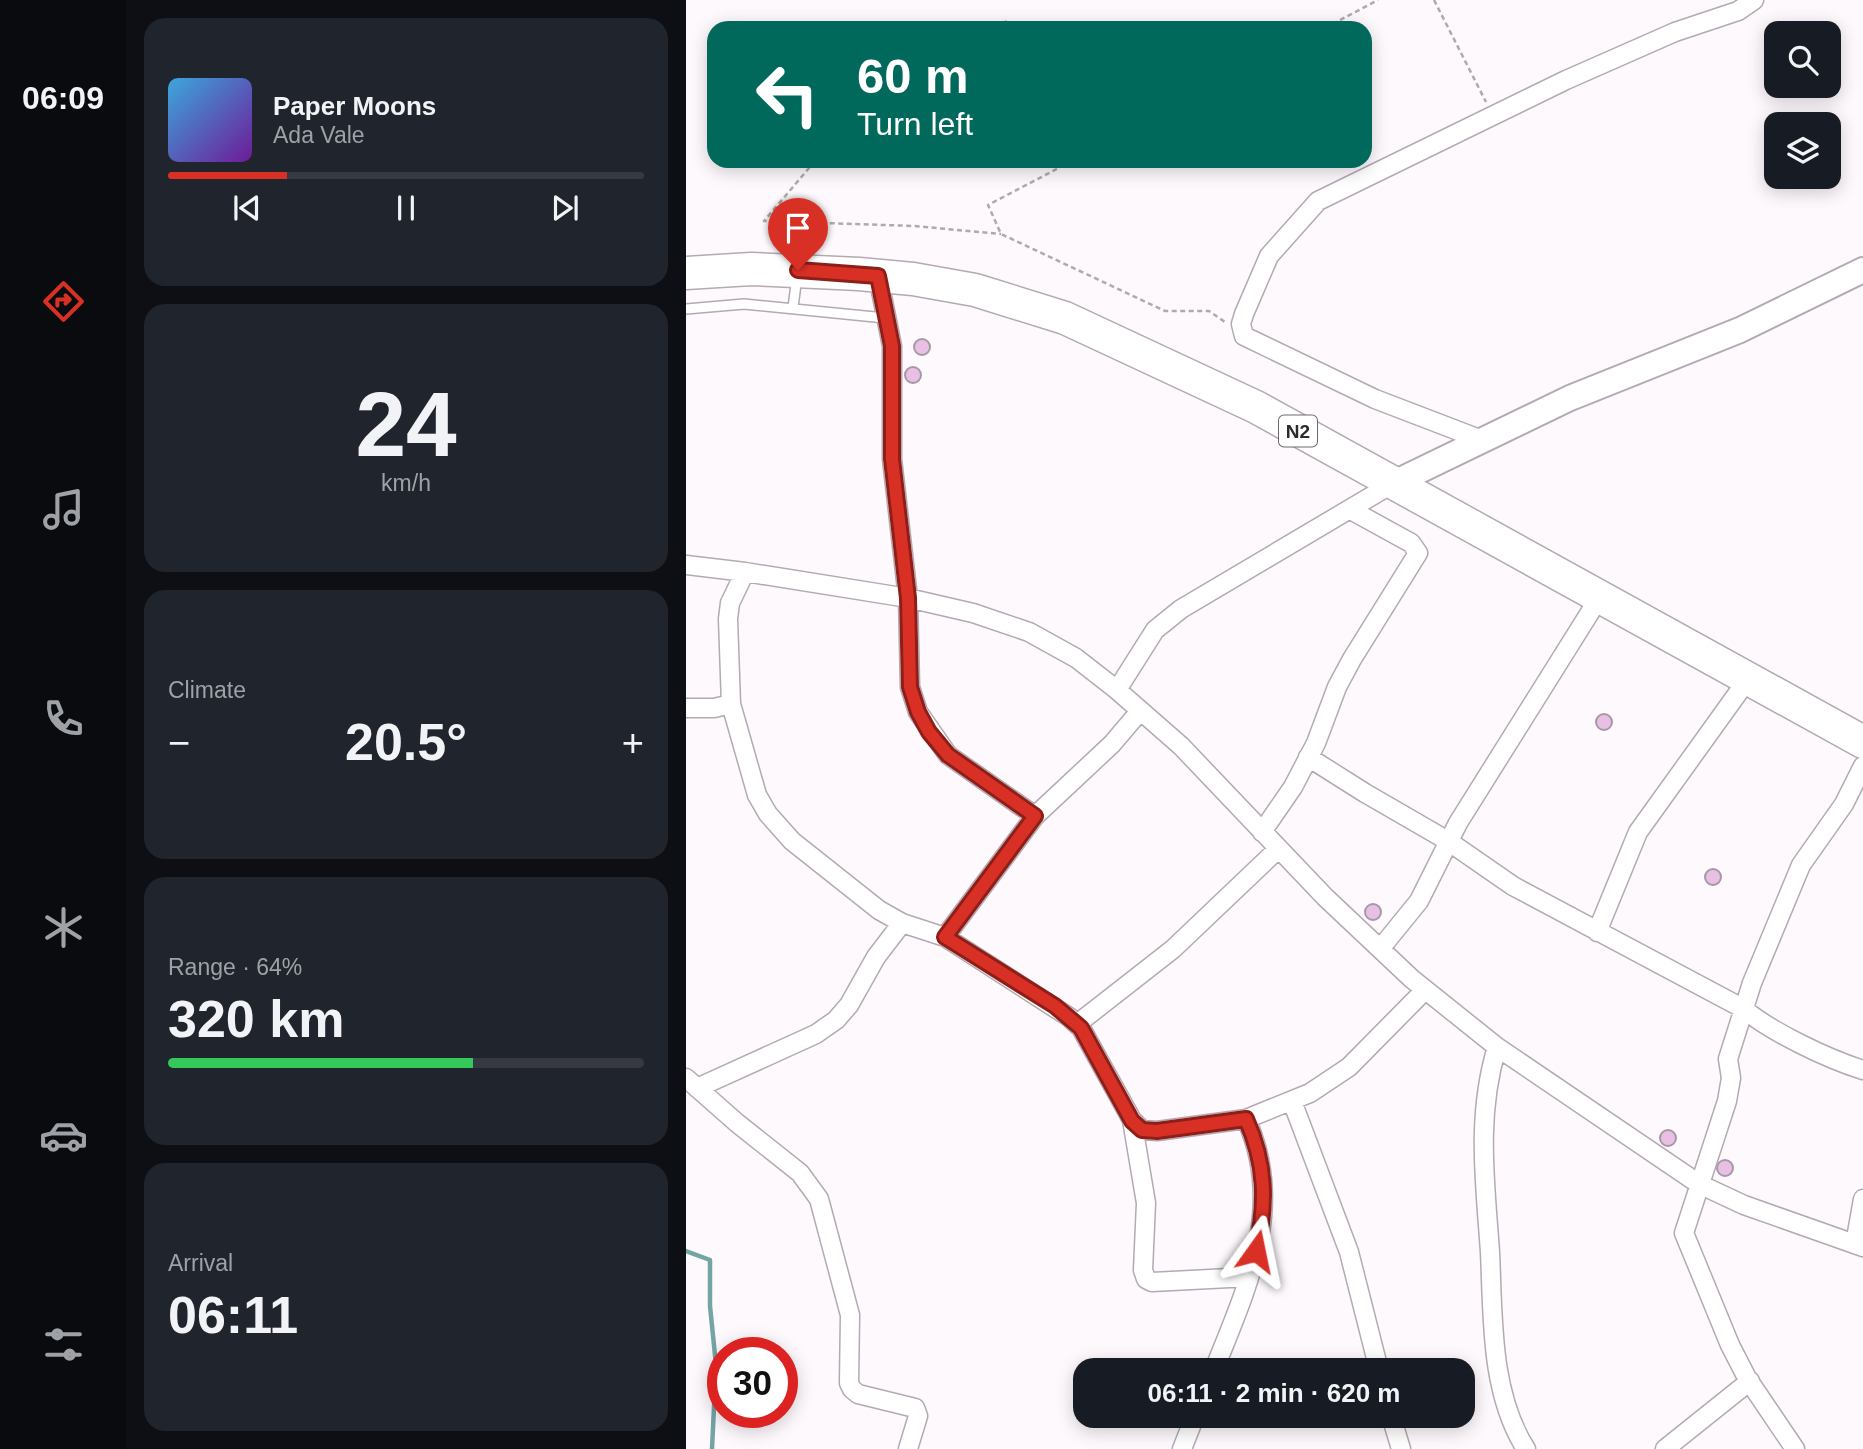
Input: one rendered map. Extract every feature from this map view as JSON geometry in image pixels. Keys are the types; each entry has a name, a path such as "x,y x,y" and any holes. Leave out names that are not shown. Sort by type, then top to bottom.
{"highway":[{"name":"N2","path":"686,273 751,269 878,276 975,290 1065,318 1256,407 1863,742"}],"street":[{"path":"1482,440 1375,399 1244,336 1241,324 1244,314 1269,256 1318,201 1493,115 1675,32 1738,11 1754,0"},
{"path":"1117,690 1156,630 1181,609 1392,484 1570,398 1740,330 1863,270"},
{"path":"878,276 892,346 892,459 908,598 910,687 923,722 948,755 1035,816"},
{"path":"1262,832 1293,787 1352,659 1418,553 1411,542 1351,510"},
{"path":"686,565 908,598 973,613 1029,632 1076,658 1181,746 1278,849 1380,949 1425,990 1497,1047 1699,1184 1744,1205 1859,1246 1863,1199"},
{"path":"745,572 734,593 729,611 731,704 749,772 757,795 768,814 820,866 879,910 902,923 945,937 1055,1006 1077,1024 1132,1121 1146,1203 1143,1269 1146,1279 1152,1282 1249,1277"},
{"path":"1380,949 1419,901 1448,841 1599,598"},
{"path":"1597,932 1638,832 1748,679"},
{"path":"686,708 714,708 731,704"},
{"path":"945,937 1035,816 1112,744 1140,711"},
{"path":"1308,757 1448,841 1513,886 1744,1009 1772,1028 1863,1070"},
{"path":"1795,1449 1750,1381 1730,1345 1684,1237 1684,1228 1729,1094 1731,1078 1728,1059 1744,1009 1801,865 1844,804 1863,766"},
{"path":"1077,1024 1173,949 1278,849"},
{"path":"902,923 876,957 849,1005 836,1020 816,1034 691,1083 800,1172 819,1199 850,1315 849,1383 858,1394 915,1408 918,1416 908,1449"},
{"path":"1132,1121 1147,1131 1246,1119 1292,1101 1339,1076 1425,990"},
{"path":"1497,1047 1488,1078 1483,1176 1494,1335 1508,1412 1526,1449"},
{"path":"1292,1101 1349,1252 1376,1358"},
{"path":"1219,1358 1249,1277 1264,1215 1263,1174 1256,1141 1246,1119"},
{"path":"1665,1449 1750,1381"},
{"path":"1182,1449 1190,1428"},
{"path":"1395,1428 1401,1449"}],"lane":[{"path":"793,307 798,270"},
{"path":"686,309 744,304 886,318"}],"path":[{"path":"1338,21 1378,0"},
{"path":"1434,0 1493,115"},
{"path":"810,168 764,221 914,226 1000,234 1165,311 1209,311 1244,336"},
{"path":"1000,234 988,205 1059,168"}],"building":[{"path":"919,339 925,339 930,347 928,353 919,355 914,350 914,344"},
{"path":"910,367 916,367 921,375 919,381 910,383 905,378 905,372"},
{"path":"1601,714 1607,714 1612,722 1610,728 1601,730 1596,725 1596,719"},
{"path":"1710,869 1716,869 1721,877 1719,883 1710,885 1705,880 1705,874"},
{"path":"1370,904 1376,904 1381,912 1379,918 1370,920 1365,915 1365,909"},
{"path":"1665,1130 1671,1130 1676,1138 1674,1144 1665,1146 1660,1141 1660,1135"},
{"path":"1722,1160 1728,1160 1733,1168 1731,1174 1722,1176 1717,1171 1717,1165"}],"waterway":[{"path":"686,1251 710,1260 710,1306 716,1365 712,1449"}],"route":[{"path":"798,270 878,276 892,346 892,459 908,598 910,687 918,712 929,732 948,755 1035,816 945,937 1055,1006 1081,1028 1132,1121 1142,1130 1157,1131 1246,1119 1256,1141 1263,1174 1264,1215 1256,1251"}]}
